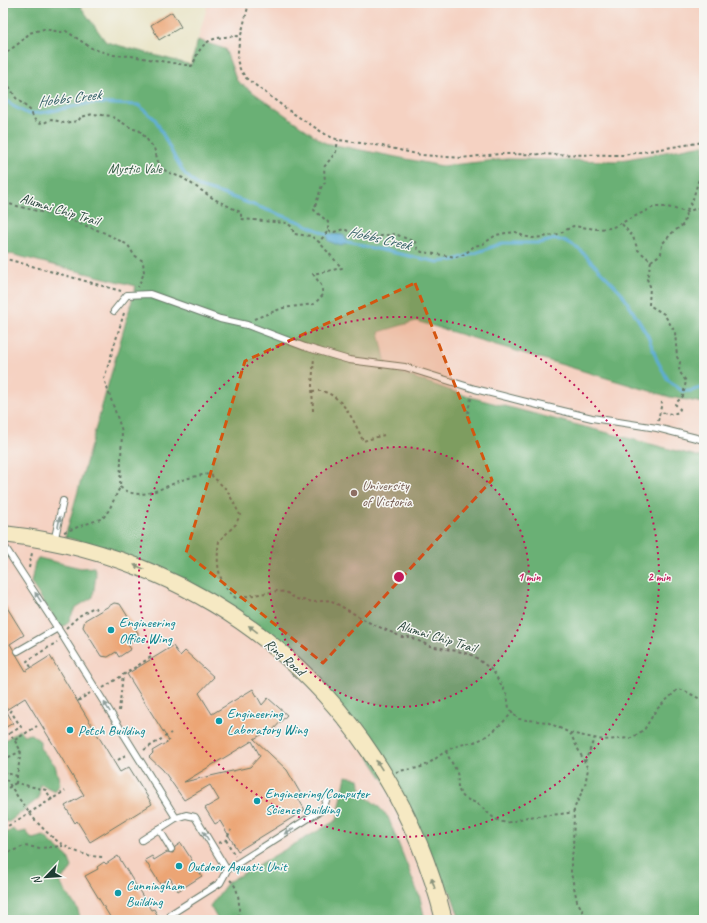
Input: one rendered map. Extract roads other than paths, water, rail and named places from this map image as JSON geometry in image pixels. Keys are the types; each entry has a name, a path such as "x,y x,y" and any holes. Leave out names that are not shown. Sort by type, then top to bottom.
{"street":[{"name":"Ring Road","path":"3,534 55,538 140,568 174,582 242,621 277,649 318,686 363,741 385,774 420,845 444,920"}],"lane":[{"path":"114,311 127,295 150,294 349,360 405,367 475,389 592,418 657,428 704,440"},
{"path":"55,538 63,501"},
{"path":"3,544 61,633 176,818"},
{"path":"18,652 61,633"},
{"path":"171,914 220,883 226,872 238,862 323,809 327,798"},
{"path":"142,840 176,818 186,816 195,817 226,872"},
{"path":"159,829 171,849"}],"water":[{"path":"330,234 344,235 347,244 341,246 328,241 327,237"}],"waterway":[{"name":"Hobbs Creek","path":"3,97 13,106 28,114 47,112 91,103 138,105 155,119 184,173 199,187 226,195 300,222 331,236"},
{"name":"Hobbs Creek","path":"343,242 438,262 455,260 503,243 539,243 556,239 566,242 580,250 621,292 648,336 657,360 668,380 682,391 691,391 704,387"}],"place":[{"name":"University of Victoria","path":"354,493"},
{"name":"Engineering Office Wing","path":"111,630"},
{"name":"Engineering Laboratory Wing","path":"219,721"},
{"name":"Petch Building","path":"70,730"},
{"name":"Engineering/Computer Science Building","path":"257,801"},
{"name":"Outdoor Aquatic Unit","path":"179,866"},
{"name":"Cunningham Building","path":"118,893"}],"park label":[{"name":"Mystic Vale","path":"135,168"}]}
